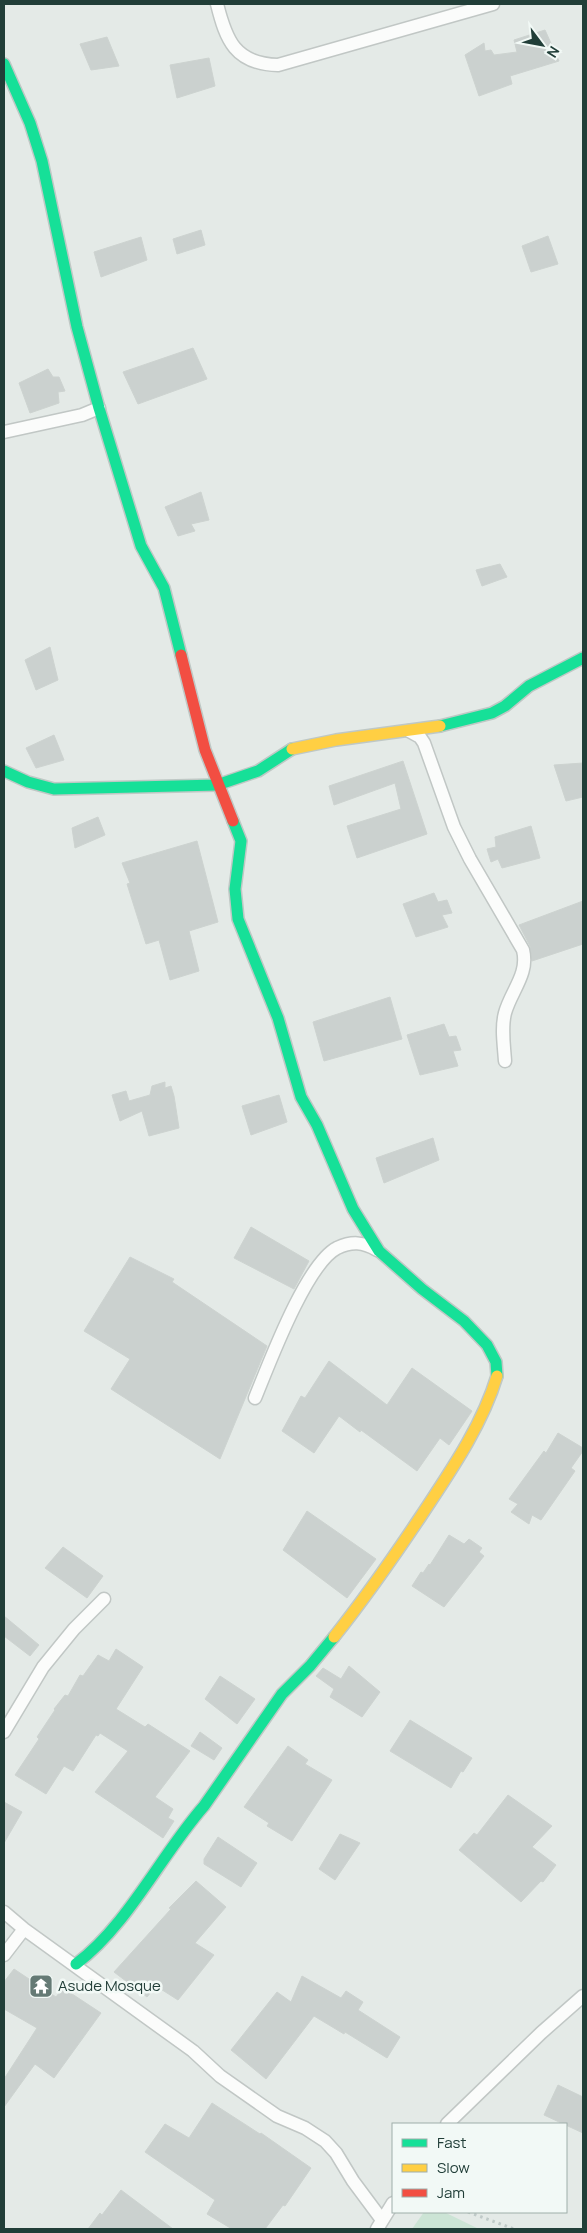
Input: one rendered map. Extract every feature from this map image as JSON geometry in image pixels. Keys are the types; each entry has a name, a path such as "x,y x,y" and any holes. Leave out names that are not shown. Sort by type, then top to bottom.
{"street":[{"path":"217,4 228,41 234,48 257,63 278,65 493,4"},
{"path":"4,64 30,123 42,161 77,327 99,408 141,546 164,588 197,722 217,785 241,841 236,889 238,919 278,1018 301,1097 317,1126 353,1208 379,1251"},
{"path":"4,432 82,415 99,408"},
{"path":"4,771 28,782 54,789 217,785 258,771 295,747 452,724 492,713 505,706 529,686 583,658"},
{"path":"409,730 420,737 424,743 454,827 522,950 525,959 522,975 504,1015 505,1060"},
{"path":"76,1964 92,1952 111,1931 189,1823 204,1806 282,1694 310,1666 367,1596 440,1487 486,1409 497,1376 496,1362 487,1345 464,1321 422,1289 379,1251 366,1243 354,1242 336,1249 314,1273 284,1326 255,1398"},
{"path":"4,1732 43,1667 74,1629 104,1600"},
{"path":"4,1912 24,1929 76,1964 193,2051 220,2076 277,2116 305,2128 325,2141 336,2153 379,2225 392,2205"},
{"path":"4,1955 24,1929"},
{"path":"448,2123 583,1996"}],"path":[{"path":"471,2213 514,2229"}],"green space":[{"path":"423,2213 446,2213 479,2229 412,2229"}],"building":[{"path":"545,30 559,61 510,76 512,84 479,96 465,55 484,43 485,51 491,50 494,55 517,52 514,40"},
{"path":"107,37 119,66 91,70 80,44"},
{"path":"209,58 215,86 177,98 170,65"},
{"path":"201,230 205,245 177,254 173,239"},
{"path":"548,236 558,264 531,272 522,246"},
{"path":"141,237 147,260 101,277 94,252"},
{"path":"193,348 207,379 138,404 123,372"},
{"path":"48,369 53,377 59,377 65,391 58,392 59,403 30,413 19,383"},
{"path":"201,492 209,520 191,524 195,531 178,536 165,507"},
{"path":"500,564 507,577 482,586 476,570"},
{"path":"50,647 58,680 36,690 25,660"},
{"path":"54,735 64,760 36,768 26,748"},
{"path":"403,761 427,834 357,858 347,826 401,809 395,783 334,805 329,786"},
{"path":"583,763 583,797 566,801 554,765"},
{"path":"98,817 105,835 75,848 72,828"},
{"path":"531,826 540,858 502,868 498,859 491,862 487,849 496,847 495,837"},
{"path":"197,841 218,922 189,931 199,971 170,980 159,940 146,944 127,884 130,883 122,863"},
{"path":"434,893 438,902 447,900 452,913 442,915 448,927 416,937 403,904"},
{"path":"583,901 583,944 532,961 530,946 519,925"},
{"path":"390,997 402,1039 324,1061 313,1022"},
{"path":"444,1024 449,1037 456,1036 461,1050 453,1051 458,1066 420,1075 407,1035"},
{"path":"165,1082 165,1088 171,1086 179,1128 149,1136 142,1111 120,1121 112,1095 126,1091 129,1101 150,1095 152,1086"},
{"path":"279,1095 287,1122 251,1135 242,1106"},
{"path":"433,1138 439,1160 384,1183 376,1158"},
{"path":"251,1227 309,1261 294,1289 234,1258"},
{"path":"130,1257 174,1279 172,1282 267,1346 220,1459 111,1389 130,1359 84,1331"},
{"path":"329,1361 387,1405 412,1368 472,1411 449,1445 440,1438 417,1471 339,1416 314,1453 282,1431 301,1396 305,1398"},
{"path":"558,1433 583,1448 583,1451 571,1468 575,1471 541,1520 532,1515 529,1524 511,1512 518,1504 509,1499 544,1451 546,1453"},
{"path":"307,1511 376,1559 347,1598 283,1550"},
{"path":"449,1535 464,1544 469,1539 482,1548 479,1552 484,1556 444,1607 412,1586 421,1572 423,1573 430,1565"},
{"path":"63,1547 103,1576 87,1598 45,1568"},
{"path":"4,1616 39,1645 30,1656 4,1636"},
{"path":"116,1649 143,1667 116,1709 145,1727 148,1724 190,1751 155,1797 173,1809 168,1818 174,1821 163,1838 95,1792 128,1751 100,1733 98,1736 96,1735 73,1771 64,1766 46,1794 15,1775 39,1739 37,1737 54,1709 65,1695 68,1696 80,1675 83,1676 98,1655 109,1661"},
{"path":"349,1666 380,1692 362,1717 330,1697 334,1689 316,1676 323,1668 341,1679"},
{"path":"220,1676 255,1699 237,1724 205,1699"},
{"path":"410,1720 472,1758 463,1772 461,1771 451,1788 390,1751"},
{"path":"200,1732 222,1748 214,1760 191,1746"},
{"path":"288,1746 308,1760 305,1764 332,1780 292,1841 267,1826 269,1823 244,1807"},
{"path":"508,1795 552,1826 532,1847 556,1865 543,1882 541,1881 521,1902 459,1850 474,1833 477,1835"},
{"path":"4,1802 22,1812 4,1843"},
{"path":"340,1834 360,1843 335,1880 319,1869"},
{"path":"218,1837 257,1863 241,1887 204,1864 204,1859"},
{"path":"196,1881 226,1907 195,1943 214,1955 178,2000 156,1986 147,1997 114,1972 171,1909 169,1908"},
{"path":"14,1969 56,1997 63,1988 101,2013 54,2078 35,2064 4,2107 4,2079 37,2028 4,2009 4,1982"},
{"path":"302,1976 341,1998 346,1991 363,2002 358,2010 400,2037 387,2058 345,2032 344,2034 314,2016 266,2079 231,2050 277,1992 291,2002"},
{"path":"558,2085 583,2097 583,2133 567,2126 567,2123 561,2123 544,2115"},
{"path":"212,2103 261,2133 311,2168 285,2206 283,2205 265,2229 232,2229 207,2214 215,2200 145,2152 165,2124 189,2138"},
{"path":"121,2190 173,2229 88,2229 100,2213 102,2215"}],"traffic: fast":[{"path":"4,64 30,123 42,161 77,327 99,408 141,546 164,588 181,655"},
{"path":"440,726 492,713 505,706 529,686 583,658"},
{"path":"4,771 28,782 54,789 217,785 258,771 292,749"},
{"path":"233,821 241,841 235,889 238,919 278,1018 301,1097 317,1125 353,1209 379,1251 422,1289 464,1321 487,1345 496,1362 497,1376"},
{"path":"76,1964 95,1948 128,1910 188,1825 204,1806 282,1694 310,1666 334,1637"}],"traffic: slow":[{"path":"292,749 336,740 440,726"},
{"path":"334,1637 357,1608 454,1466 483,1413 497,1376"}],"traffic: jam":[{"path":"181,655 205,750 233,821"}],"place":[{"name":"Asude Mosque","path":"41,1986"}]}
